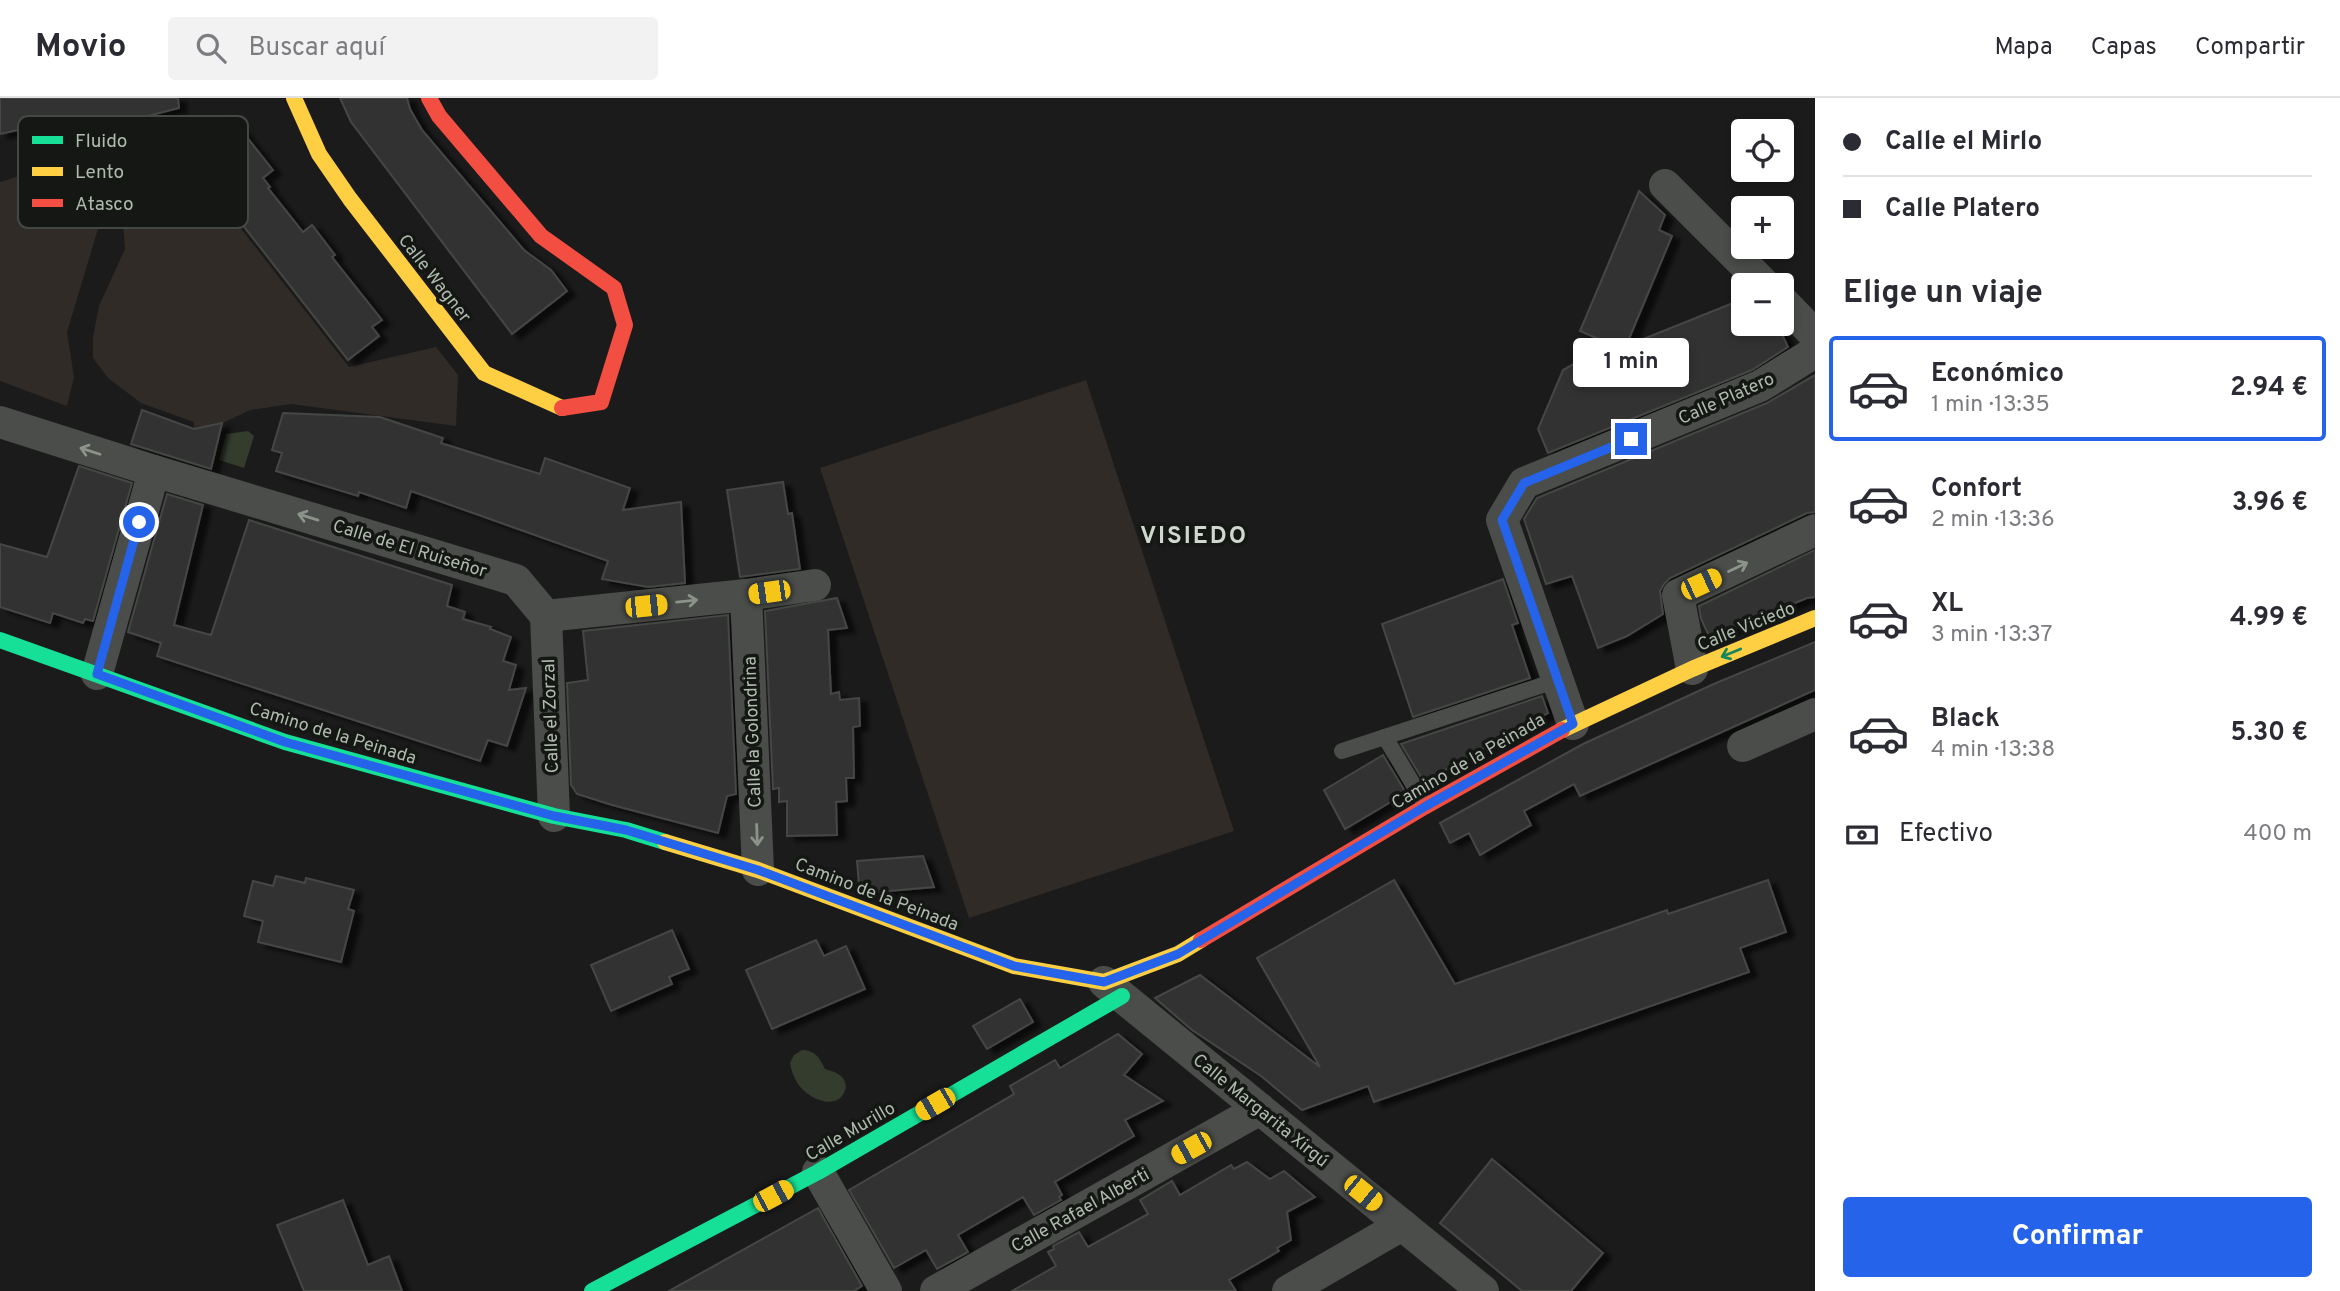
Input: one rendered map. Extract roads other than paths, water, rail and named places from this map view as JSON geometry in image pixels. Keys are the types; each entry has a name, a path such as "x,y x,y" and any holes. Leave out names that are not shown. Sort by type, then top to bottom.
{"street":[{"name":"Calle Wagner","path":"293,98 319,154 350,199 484,373 559,408 601,402 625,325 614,288 541,236 439,116 429,98"},
{"path":"1665,185 1753,273"},
{"path":"1794,313 1815,335"},
{"name":"Calle Platero","path":"1573,724 1502,520 1524,483 1760,386 1815,352"},
{"name":"Calle de El Ruiseñor","path":"0,422 516,580 546,616"},
{"path":"97,674 154,471"},
{"path":"1692,669 1678,595 1815,530"},
{"path":"546,616 815,585"},
{"name":"Calle la Golondrina","path":"746,595 758,870"},
{"name":"Calle el Zorzal","path":"546,616 554,816"},
{"name":"Calle Viciedo","path":"1692,669 1815,618"},
{"name":"Camino de la Peinada","path":"0,640 285,742 554,816 626,830 758,870 1014,966 1113,989 1178,954 1426,806 1573,724 1692,669"},
{"path":"1743,746 1815,714"},
{"name":"Calle Margarita Xirgú","path":"1113,989 1483,1291"},
{"name":"Calle Murillo","path":"592,1291 818,1172 1113,989"},
{"name":"Calle Rafael Alberti","path":"936,1291 1260,1109"},
{"path":"818,1172 886,1291"},
{"path":"1288,1291 1402,1225"}],"lane":[{"path":"1342,751 1558,680"},
{"path":"1385,737 1426,806"}],"district":[{"name":"VISIEDO","path":"1194,535"}]}
